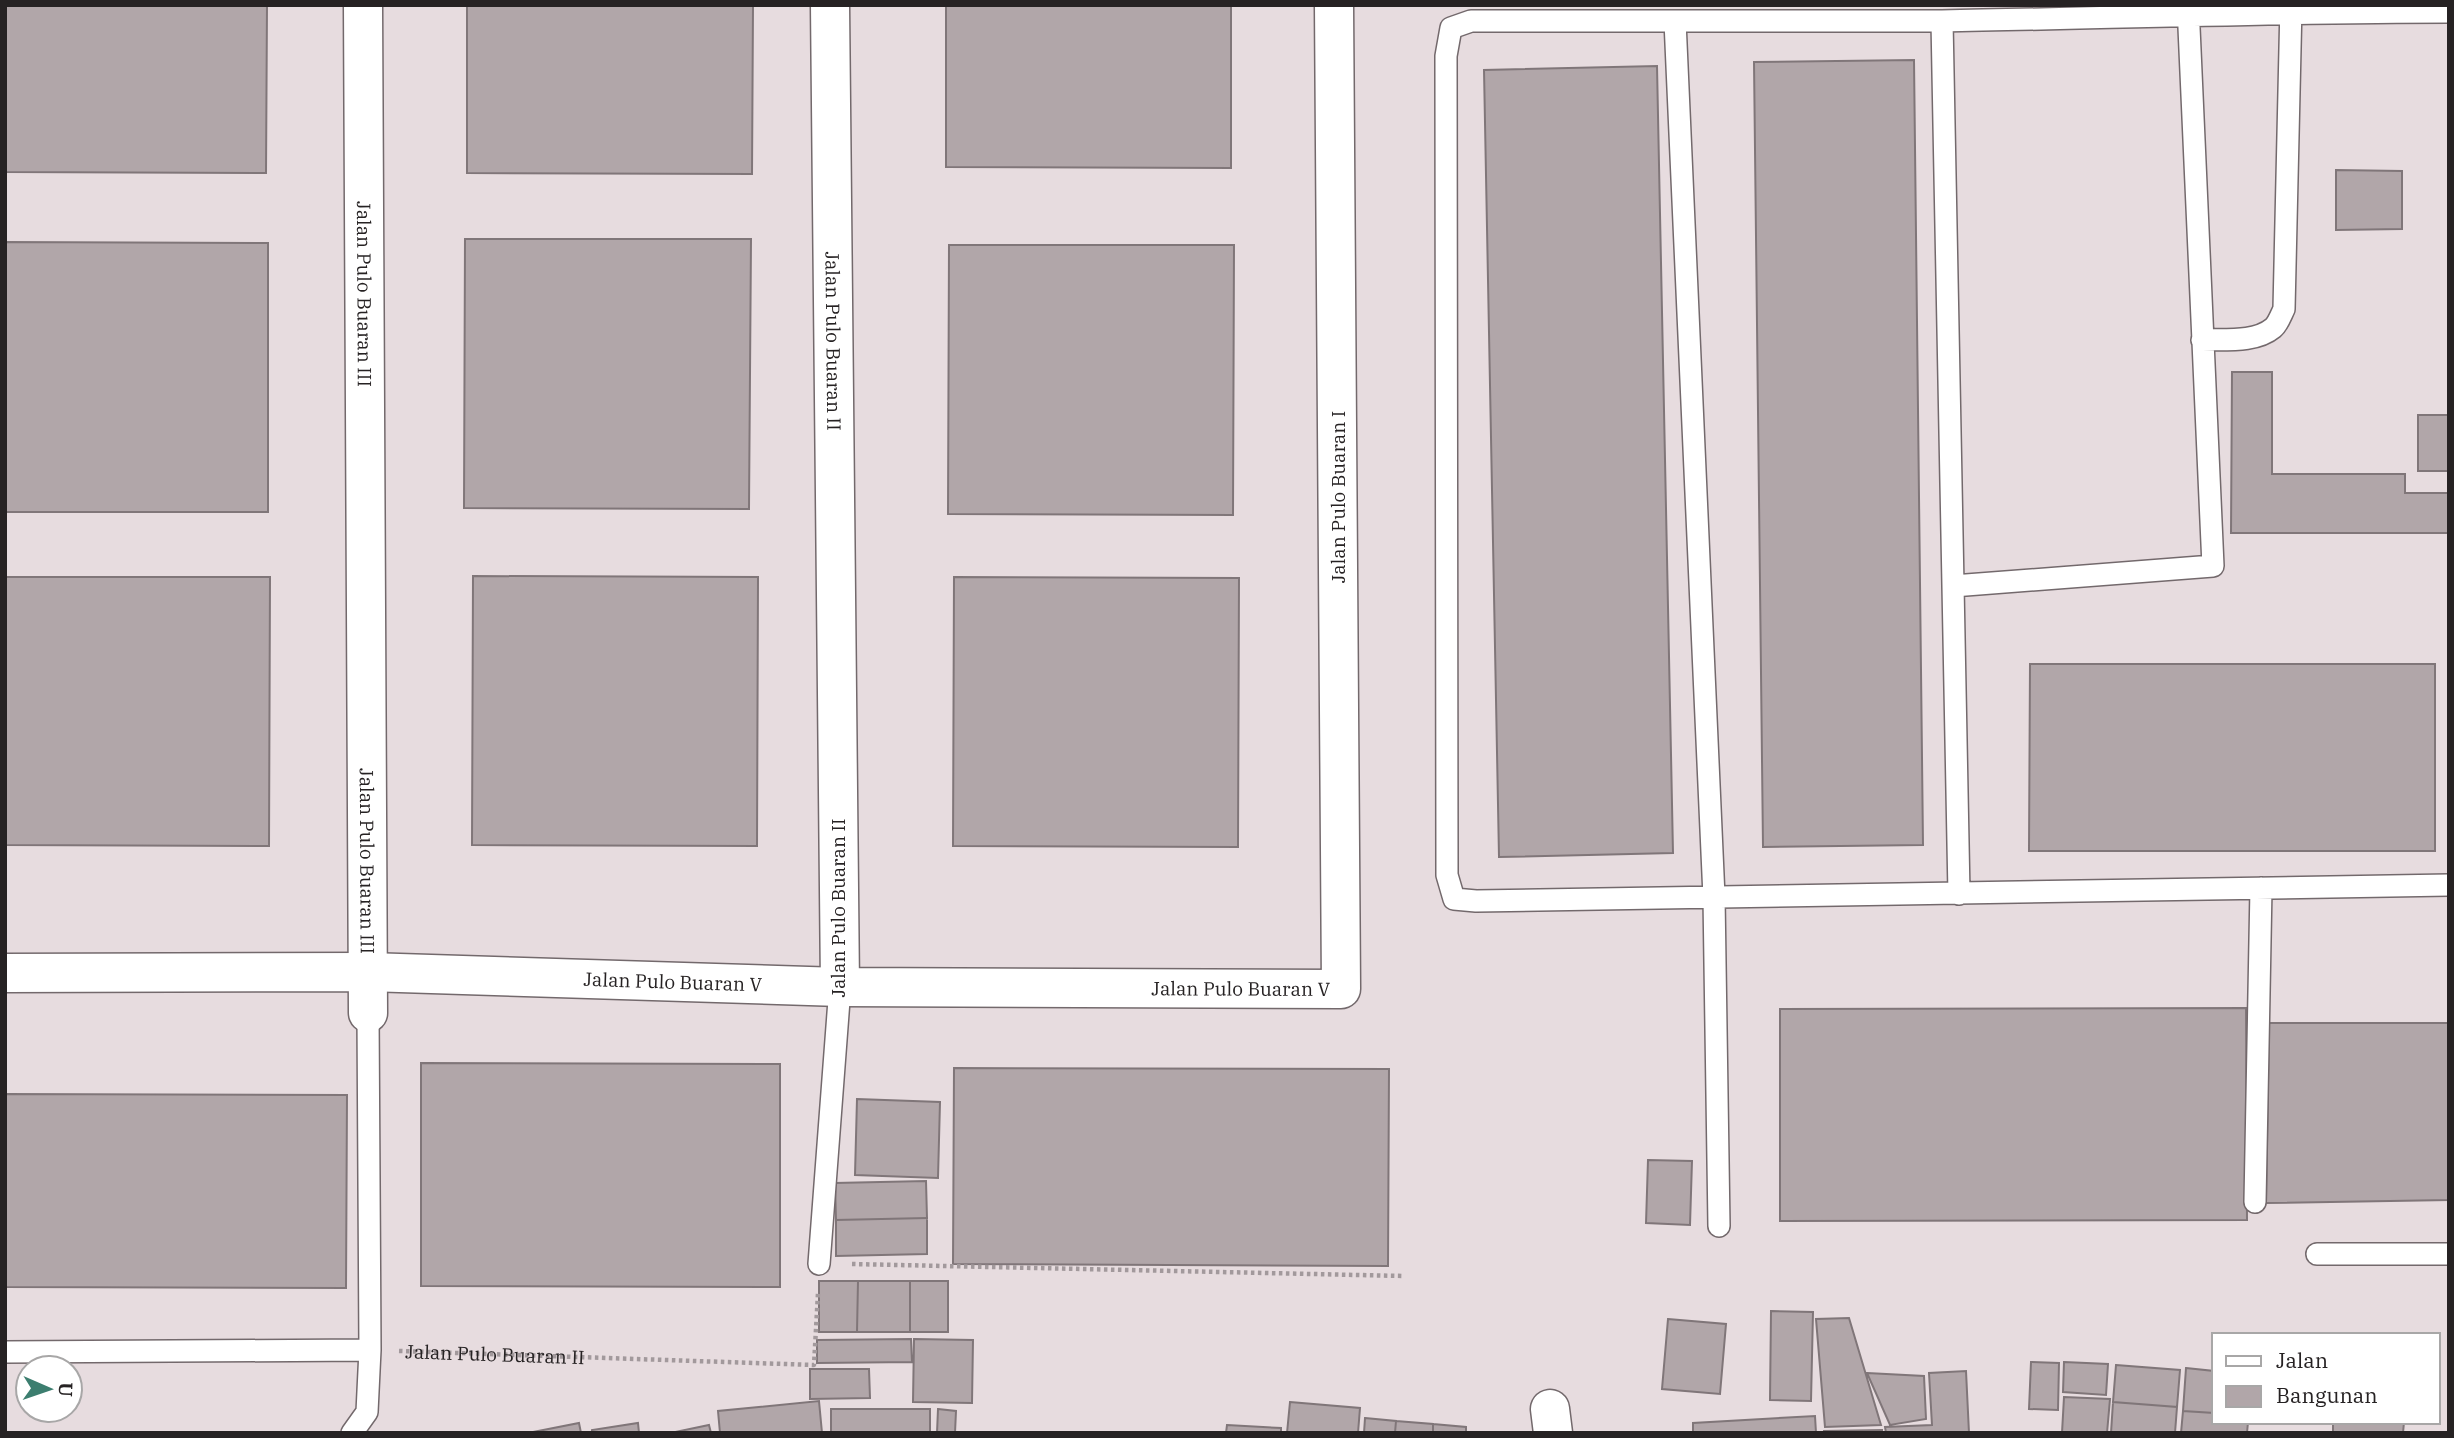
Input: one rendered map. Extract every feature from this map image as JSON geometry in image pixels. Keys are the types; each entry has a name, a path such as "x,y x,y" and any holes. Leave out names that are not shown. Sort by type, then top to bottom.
{"street":[{"name":"Jalan Pulo Buaran III","path":"363,5 368,1013"},
{"name":"Jalan Pulo Buaran II","path":"830,5 840,987"},
{"name":"Jalan Pulo Buaran I","path":"1334,5 1341,989"},
{"name":"Jalan Pulo Buaran V","path":"5,973 368,972 840,987 1341,989"}],"lane":[{"path":"2202,340 2246,338 2262,334 2275,327 2284,309 2291,9"},
{"path":"2449,12 2291,9 1942,21 1471,21 1451,28 1446,56 1447,875 1454,900 2449,885"},
{"path":"1953,586 2213,566 2188,11"},
{"path":"1675,21 1714,898 1719,1226"},
{"path":"1942,21 1959,894"},
{"path":"2255,1202 2261,888"},
{"name":"Jalan Pulo Buaran II","path":"819,1264 840,987"},
{"name":"Jalan Pulo Buaran III","path":"352,1433 368,1412 368,1013"},
{"path":"2317,1254 2449,1254"},
{"path":"5,1352 370,1350"}],"path":[{"path":"819,1264 1404,1276"},
{"name":"Jalan Pulo Buaran II","path":"370,1350 814,1365 819,1264"}],"building":[{"path":"5,5 267,5 266,173 5,172"},
{"path":"467,5 753,5 752,174 467,173"},
{"path":"946,5 1231,5 1231,168 946,167"},
{"path":"1914,60 1923,845 1763,847 1754,62"},
{"path":"1657,66 1673,853 1499,857 1484,70"},
{"path":"2336,170 2402,171 2402,229 2336,230"},
{"path":"465,239 751,239 749,509 464,508"},
{"path":"5,242 268,243 268,512 5,512"},
{"path":"949,245 1234,245 1233,515 948,514"},
{"path":"2232,372 2272,372 2272,474 2405,474 2405,493 2449,493 2449,533 2231,533"},
{"path":"2418,415 2449,415 2449,471 2418,471"},
{"path":"473,576 758,577 757,846 472,845"},
{"path":"5,577 270,577 269,846 5,845"},
{"path":"954,577 1239,578 1238,847 953,846"},
{"path":"2030,664 2435,664 2435,851 2029,851"},
{"path":"2246,1008 2247,1220 1780,1221 1780,1009"},
{"path":"2269,1023 2449,1023 2449,1200 2266,1203"},
{"path":"421,1063 780,1064 780,1287 421,1286"},
{"path":"954,1068 1389,1069 1388,1266 953,1264"},
{"path":"5,1094 347,1095 346,1288 5,1287"},
{"path":"857,1099 940,1102 938,1178 855,1175"},
{"path":"1648,1160 1692,1161 1690,1225 1646,1223"},
{"path":"926,1181 927,1218 836,1220 835,1183"},
{"path":"927,1218 927,1254 836,1256 836,1220"},
{"path":"819,1281 858,1281 857,1332 819,1332"},
{"path":"858,1281 910,1281 910,1332 857,1332"},
{"path":"910,1281 948,1281 948,1332 910,1332"},
{"path":"1771,1311 1813,1312 1811,1401 1770,1400"},
{"path":"1849,1318 1881,1425 1825,1427 1816,1319"},
{"path":"1668,1319 1726,1324 1720,1394 1662,1389"},
{"path":"911,1339 912,1362 817,1363 817,1340"},
{"path":"914,1339 973,1340 972,1403 913,1402"},
{"path":"2031,1362 2059,1363 2058,1410 2029,1409"},
{"path":"2064,1362 2108,1364 2106,1395 2063,1392"},
{"path":"2116,1365 2180,1370 2177,1407 2113,1402"},
{"path":"2186,1368 2212,1371 2212,1413 2183,1411"},
{"path":"810,1369 869,1369 870,1398 810,1399"},
{"path":"1966,1371 1969,1433 1886,1433 1885,1427 1932,1425 1929,1373"},
{"path":"1867,1373 1924,1376 1926,1419 1890,1425"},
{"path":"2064,1397 2110,1399 2107,1433 2062,1433"},
{"path":"819,1401 822,1433 720,1433 718,1411"},
{"path":"1290,1402 1360,1408 1358,1433 1287,1433"},
{"path":"2113,1402 2177,1407 2175,1433 2111,1433"},
{"path":"831,1409 930,1409 930,1433 831,1433"},
{"path":"938,1409 956,1411 955,1433 937,1433"},
{"path":"2183,1411 2212,1413 2212,1424 2248,1424 2247,1433 2181,1433"},
{"path":"1815,1416 1816,1433 1693,1433 1693,1423"},
{"path":"1365,1418 1396,1421 1395,1433 1364,1433"},
{"path":"1396,1421 1433,1424 1433,1433 1395,1433"},
{"path":"579,1423 581,1433 528,1433"},
{"path":"638,1423 639,1433 592,1433 592,1430"},
{"path":"1433,1424 1466,1427 1466,1433 1433,1433"},
{"path":"2333,1424 2404,1424 2403,1433 2333,1433"},
{"path":"709,1425 711,1433 675,1433 675,1432"},
{"path":"1227,1425 1281,1428 1281,1433 1226,1433"},
{"path":"1882,1430 1882,1433 1824,1433 1824,1431"}]}
